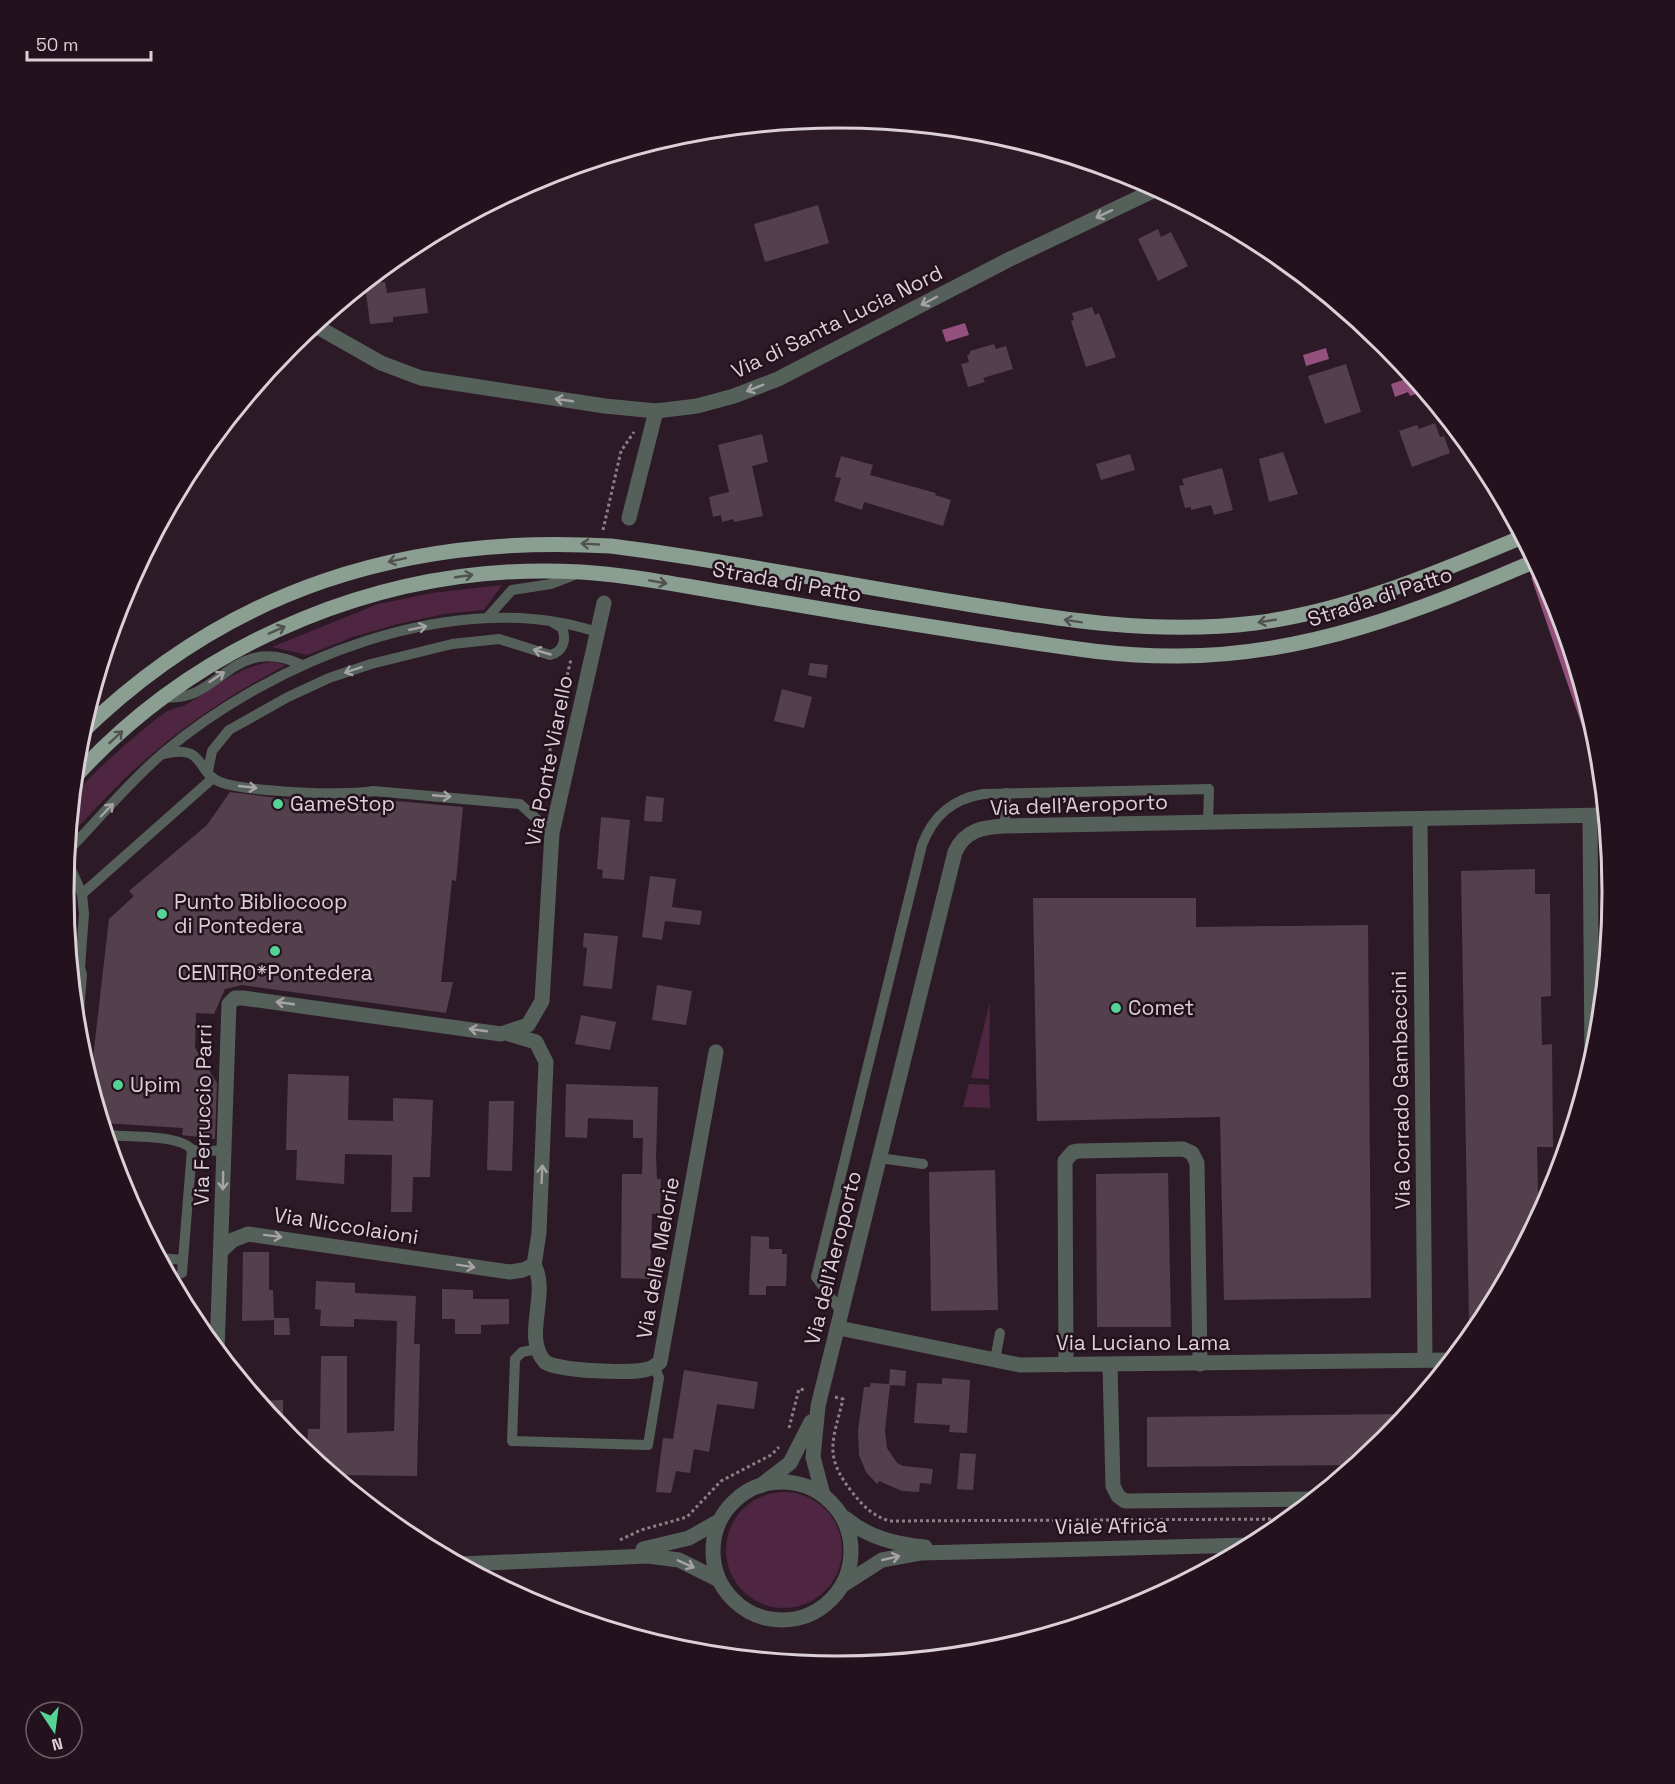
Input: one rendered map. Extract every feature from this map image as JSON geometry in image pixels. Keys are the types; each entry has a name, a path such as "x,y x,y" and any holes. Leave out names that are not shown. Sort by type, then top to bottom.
{"main road":[{"name":"Strada di Patto","path":"93,722 124,693 186,647 270,602 365,568 472,547 543,543 611,546 1089,624 1181,628 1255,623 1342,604 1399,587 1515,540"},
{"name":"Strada di Patto","path":"84,768 112,741 165,697 212,664 276,630 386,591 477,574 540,571 620,575 1079,649 1177,657 1256,651 1344,634 1449,598 1527,564"}],"street":[{"name":"Via di Santa Lucia Nord","path":"322,329 381,363 421,378 605,406 656,411 715,403 778,379 1008,260 1146,194"},
{"path":"629,518 656,411"},
{"name":"Via Ponte Viarello","path":"542,1001 552,833 604,603"},
{"path":"1593,1003 1597,815"},
{"name":"Via dell'Aeroporto","path":"823,1495 813,1457 820,1400 955,852 962,840 974,831 1005,825 1420,820 1597,815"},
{"name":"Via Corrado Gambaccini","path":"1420,820 1425,1360"},
{"name":"Via Ferruccio Parri","path":"221,1251 226,1010 235,998 501,1034 531,1039 540,1046 546,1062 539,1233 534,1265"},
{"name":"Via Ferruccio Parri","path":"501,1034 528,1025 542,1001"},
{"name":"Via delle Melorie","path":"538,1349 545,1362 565,1369 642,1370 654,1367 663,1355 681,1241 716,1052"},
{"path":"1066,1365 1065,1161 1069,1155 1079,1151 1183,1149 1192,1153 1197,1163 1200,1364"},
{"name":"Via Niccolaioni","path":"221,1251 232,1240 248,1234 510,1272 524,1270 534,1265"},
{"path":"218,1338 221,1251"},
{"path":"534,1265 538,1280 538,1349"},
{"name":"Via Luciano Lama","path":"840,1321 1020,1365 1442,1360"},
{"path":"1110,1365 1113,1486 1118,1496 1125,1501 1301,1499"},
{"name":"Via dell'Aeroporto","path":"760,1486 782,1472 797,1455 820,1400"},
{"name":"Viale Africa","path":"587,1557 677,1542 719,1521 737,1499 760,1486 775,1482 799,1483 823,1495 848,1526 851,1549 849,1568 841,1587"},
{"name":"Viale Africa","path":"842,1516 868,1535 886,1541 973,1550"},
{"name":"Viale Africa","path":"719,1521 712,1547 719,1580 738,1604 756,1615 776,1620 791,1620 810,1613 826,1603 841,1587 873,1563 892,1557 973,1550 1233,1545"},
{"name":"Viale Africa","path":"473,1563 587,1557 669,1558 719,1580"}],"lane":[{"path":"487,618 512,590 551,584 580,572"},
{"path":"75,844 161,755 210,717 302,665 410,630 487,618 549,621 597,632"},
{"path":"82,894 210,775 212,751 229,730 329,678 411,652 473,641 506,640 550,655 560,649 564,638 562,628 549,621"},
{"path":"165,697 185,696 231,668 255,657 277,656 302,665"},
{"path":"161,755 176,751 189,753 196,757 210,775 224,783 269,789 350,794 373,791 520,804 552,833"},
{"path":"840,1321 816,1277 922,845 934,821 952,804 970,796 1006,793 1209,789 1208,823"},
{"path":"1005,825 1006,793"},
{"path":"74,877 82,894 84,914 77,958"},
{"path":"78,972 82,977 81,995"},
{"path":"113,1136 176,1140 188,1144 192,1150 182,1273"},
{"path":"192,1150 224,1151"},
{"path":"879,1158 923,1164"},
{"path":"168,1259 183,1260"},
{"path":"995,1360 1000,1333"},
{"path":"538,1349 522,1352 515,1359 512,1442 648,1445 659,1378 654,1367"}],"path":[{"path":"603,532 621,451 634,432"},
{"path":"548,757 572,657"},
{"path":"785,1437 798,1389 820,1400 843,1399 832,1445 833,1460 840,1477 871,1513 889,1521 1273,1519"},
{"path":"620,1540 641,1530 687,1517 721,1481 771,1455 782,1443"}],"shaded area":[{"path":"965,323 969,335 946,342 942,330"},
{"path":"1326,348 1329,359 1306,366 1303,355"},
{"path":"1404,380 1417,394 1410,396 1408,392 1395,397 1391,384"},
{"path":"502,585 484,610 444,614 398,624 353,637 307,655 272,647 378,604 432,593"},
{"path":"272,662 286,665 230,697 160,747 124,779 76,828 81,788 130,740 168,711 187,704 217,684 260,664"},
{"path":"990,1002 989,1079 971,1078"},
{"path":"969,1084 989,1085 990,1108 963,1107"},
{"path":"784,1492 806,1496 825,1509 838,1528 842,1550 838,1572 825,1591 806,1604 784,1608 762,1604 743,1591 730,1572 726,1550 730,1528 743,1509 762,1496"}],"building":[{"path":"818,205 829,243 765,262 754,224"},
{"path":"1158,229 1161,237 1171,232 1188,266 1158,281 1138,239"},
{"path":"385,282 387,293 425,288 428,313 393,317 393,322 370,324 366,291 376,283"},
{"path":"1092,307 1095,315 1099,313 1116,357 1086,367 1071,321 1074,320 1072,313"},
{"path":"994,344 996,349 1006,346 1013,369 983,378 985,382 968,387 961,364 969,362 967,355 970,351"},
{"path":"1346,364 1361,412 1325,424 1308,376"},
{"path":"1435,423 1440,437 1444,436 1450,453 1412,467 1399,431 1417,425 1419,429"},
{"path":"762,434 768,462 752,466 763,516 722,522 721,515 713,517 709,497 729,492 718,445"},
{"path":"1283,452 1298,494 1269,502 1259,459"},
{"path":"1130,454 1135,470 1101,480 1096,464"},
{"path":"841,456 873,465 870,475 936,493 935,495 951,500 943,526 864,502 862,510 834,501 841,478 835,477"},
{"path":"1222,468 1233,510 1214,515 1211,505 1191,510 1191,507 1185,508 1179,486 1184,485 1182,479"},
{"path":"810,663 828,665 826,678 808,675"},
{"path":"782,689 812,697 804,728 774,721"},
{"name":"CENTRO*Pontedera","path":"230,792 295,800 373,799 463,807 456,881 452,880 441,982 453,982 446,1013 242,985 225,989 214,1014 196,1013 195,1048 217,1083 215,1139 182,1135 183,1128 110,1123 93,1060 109,919 134,896 129,891 207,825"},
{"path":"646,796 664,798 662,822 644,821"},
{"path":"601,817 630,820 624,880 602,878 603,870 597,869"},
{"path":"1535,869 1535,894 1550,894 1551,996 1541,997 1542,1045 1552,1044 1553,1147 1537,1147 1538,1195 1523,1230 1499,1274 1469,1322 1461,871"},
{"path":"650,876 676,879 672,907 702,911 700,925 665,921 662,940 642,937"},
{"path":"1033,898 1196,898 1196,927 1368,925 1371,1298 1224,1300 1220,1117 1037,1121"},
{"path":"584,933 618,936 612,989 583,986 587,948 583,947"},
{"path":"657,985 692,991 686,1025 652,1020"},
{"path":"581,1015 616,1022 610,1050 575,1044"},
{"path":"288,1074 349,1076 348,1120 393,1121 393,1098 433,1100 430,1177 413,1177 412,1212 391,1212 392,1155 345,1154 344,1184 296,1180 297,1150 286,1150"},
{"path":"566,1084 658,1087 656,1158 657,1179 661,1179 660,1214 652,1214 650,1279 621,1278 622,1174 642,1174 643,1138 633,1138 633,1120 588,1118 587,1138 565,1137"},
{"path":"489,1101 514,1101 512,1171 487,1170"},
{"path":"995,1170 998,1310 931,1311 929,1172"},
{"path":"1168,1173 1171,1327 1097,1327 1096,1174"},
{"path":"751,1236 769,1237 769,1249 782,1249 782,1254 787,1254 786,1286 766,1286 766,1295 749,1295"},
{"path":"243,1252 269,1252 269,1290 273,1290 274,1320 242,1321"},
{"path":"316,1281 355,1283 355,1293 416,1296 414,1344 420,1344 417,1476 345,1475 307,1442 308,1429 320,1429 321,1356 347,1356 347,1433 394,1431 397,1321 354,1319 354,1327 320,1326 321,1310 315,1309"},
{"path":"442,1289 473,1290 473,1299 509,1299 509,1324 481,1325 481,1334 455,1334 455,1319 442,1319"},
{"path":"274,1318 289,1318 290,1335 274,1335"},
{"path":"890,1369 906,1371 905,1386 890,1385 885,1431 887,1448 897,1463 903,1466 933,1469 931,1484 920,1483 919,1492 902,1491 879,1481 877,1484 866,1472 859,1455 858,1430 864,1387 870,1387 871,1383 889,1384"},
{"path":"684,1370 758,1382 754,1409 717,1404 709,1452 694,1449 690,1473 676,1471 671,1493 656,1492 663,1438 673,1439"},
{"path":"942,1378 970,1380 967,1433 949,1432 950,1425 914,1423 917,1383 942,1384"},
{"path":"283,1400 283,1417 267,1401"},
{"path":"1395,1414 1342,1465 1147,1467 1147,1417"},
{"path":"960,1453 976,1454 973,1490 957,1489"}],"waterway":[{"path":"1536,584 1578,708"}],"place":[{"name":"GameStop","path":"278,804"},
{"name":"Punto Bibliocoop di Pontedera","path":"162,914"},
{"name":"CENTRO*Pontedera","path":"275,951"},
{"name":"Comet","path":"1116,1008"},
{"name":"Upim","path":"118,1085"}]}
